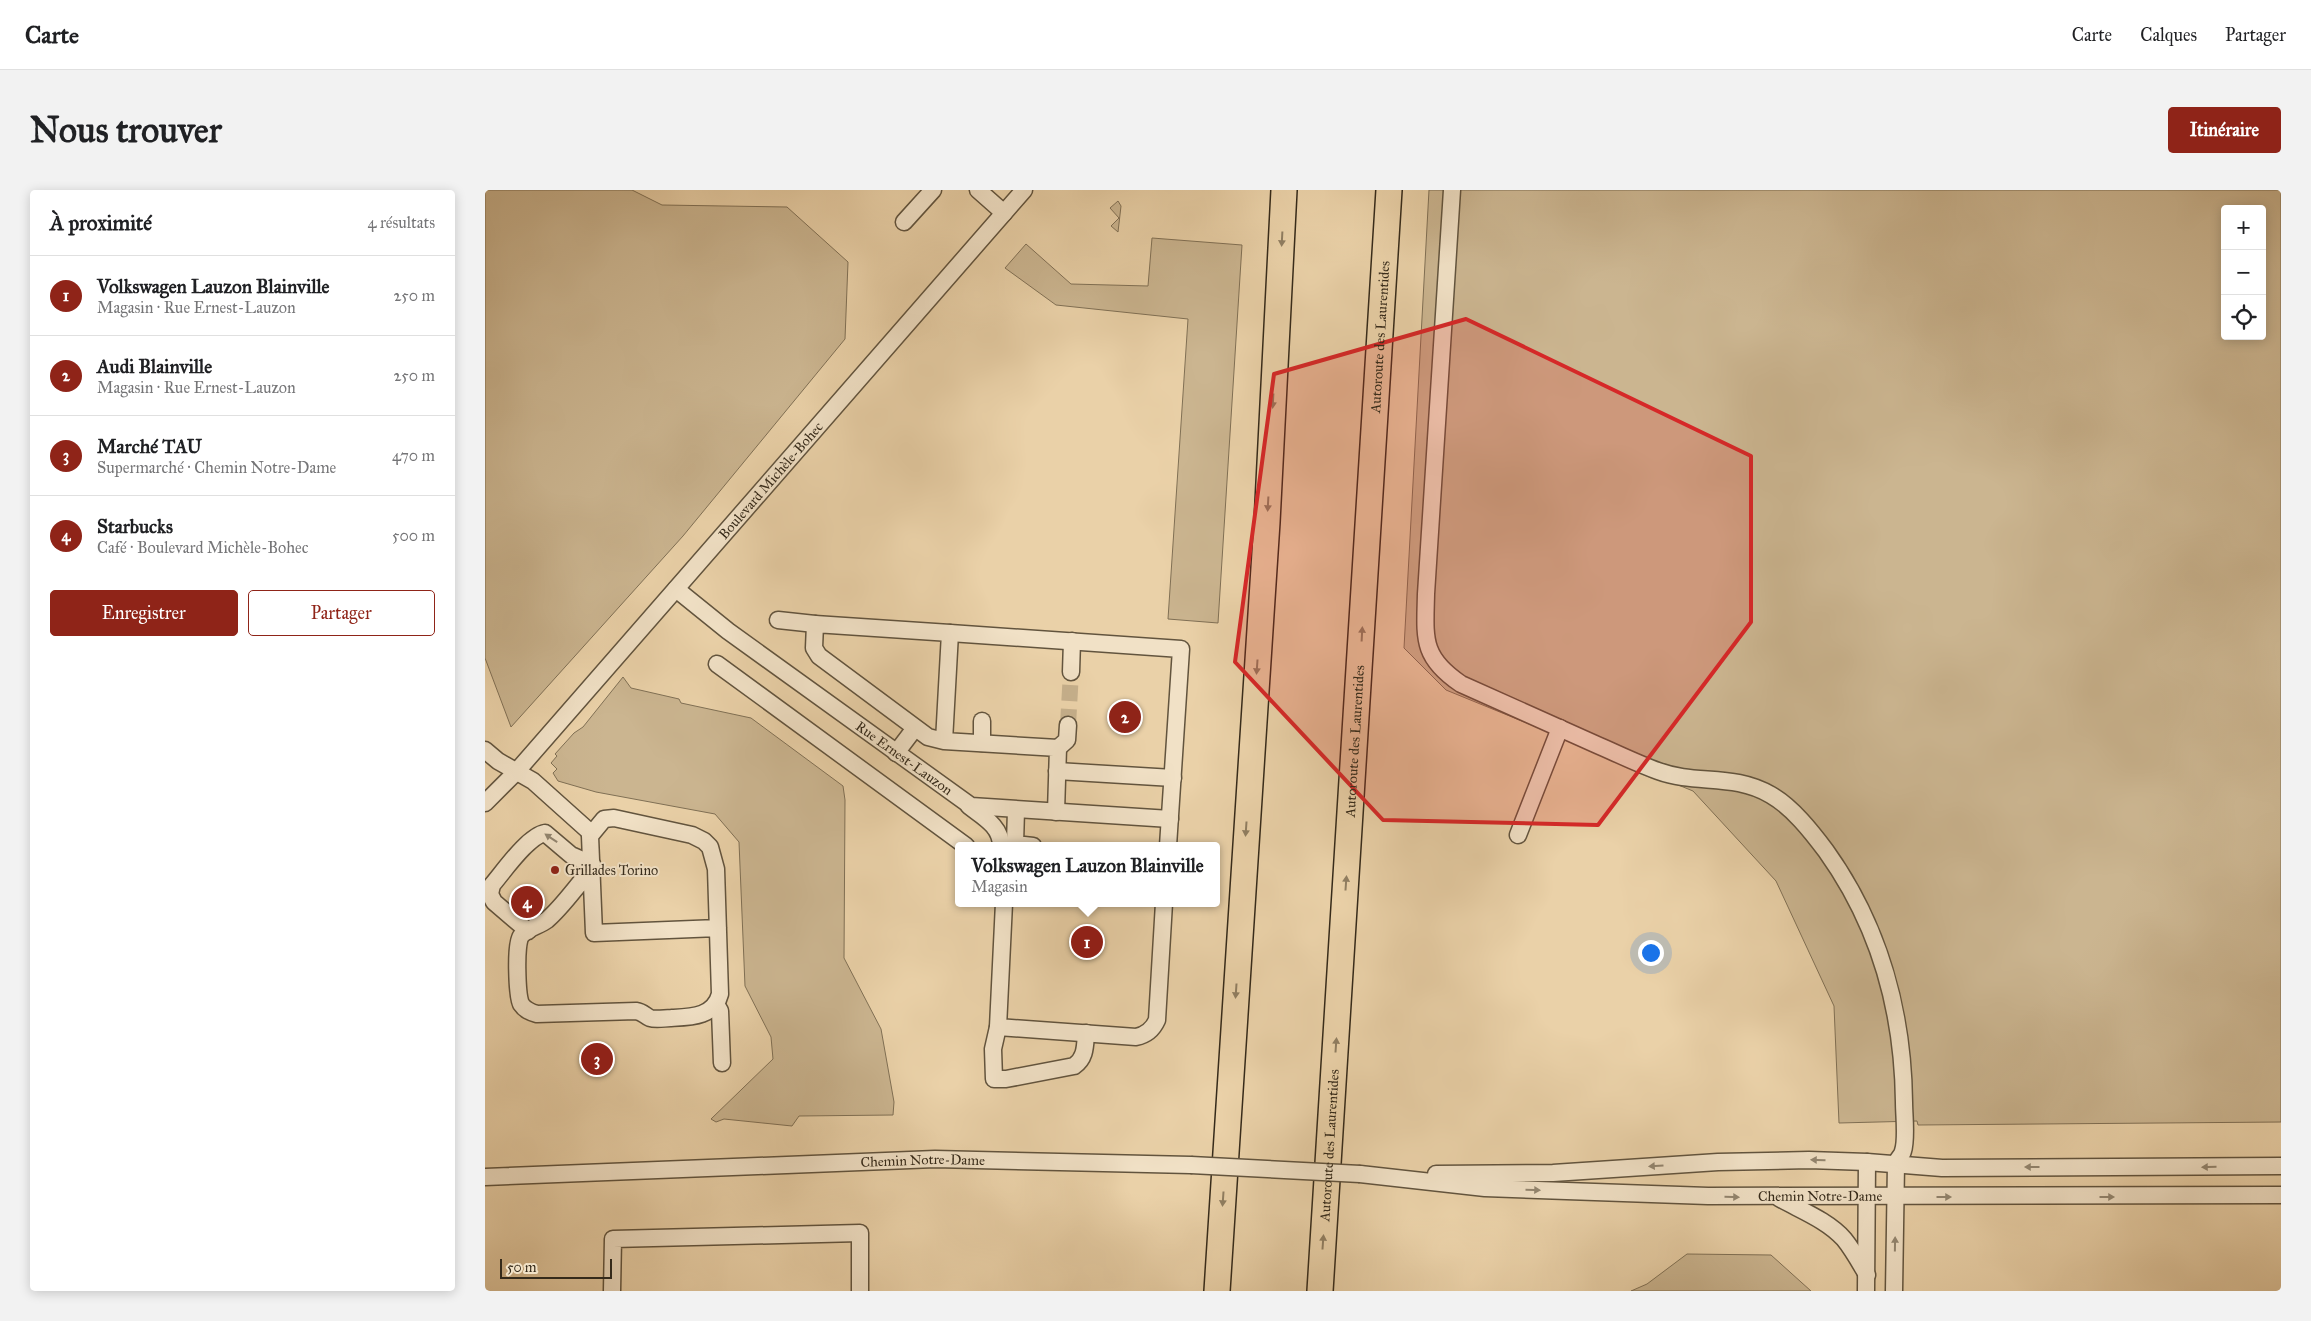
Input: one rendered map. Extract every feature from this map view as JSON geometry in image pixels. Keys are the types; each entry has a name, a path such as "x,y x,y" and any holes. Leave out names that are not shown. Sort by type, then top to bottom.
{"highway":[{"path":"1217,1291 1267,522 1284,190"},
{"name":"Autoroute des Laurentides","path":"1320,1291 1389,190"}],"street":[{"path":"904,222 933,190"},
{"path":"977,190 1004,213"},
{"name":"Boulevard Michèle-Bohec","path":"485,803 517,771 1024,190"},
{"path":"1452,190 1426,594 1426,641 1438,666 1461,684 1656,770 1674,776 1693,779 1733,780 1758,788 1786,806 1819,841 1849,886 1869,928 1885,969 1897,1018 1904,1082 1903,1151 1896,1164 1894,1291"},
{"name":"Rue Ernest-Lauzon","path":"676,590 728,631 963,802 976,808 1170,819"},
{"path":"778,620 954,643 1072,641 1181,649 1168,842"},
{"path":"815,624 814,648 819,656 933,740 1058,748 1067,740 1067,725"},
{"path":"1071,672 1072,641"},
{"path":"944,741 955,679 954,643"},
{"path":"717,664 961,842"},
{"path":"982,721 982,743"},
{"path":"897,753 915,728"},
{"path":"1519,835 1560,728"},
{"path":"1056,812 1058,748"},
{"path":"485,750 498,761 533,781 591,833"},
{"name":"Boulevard Michèle-Bohec","path":"485,814 517,771"},
{"path":"1057,771 1173,778"},
{"path":"963,802 997,829 1007,842"},
{"path":"1011,842 1016,810"},
{"path":"592,869 546,921 521,935 518,942 521,1004 533,1013 636,1011 651,1018 687,1017 705,1013 716,1004 720,994 715,861 710,847 704,841 692,835 614,818 604,819 591,833 594,933 717,928"},
{"path":"528,931 494,902 490,894 492,885 529,843 538,835 545,833 592,869"},
{"path":"1004,907 998,1027 993,1049 994,1079 1006,1079 1074,1066 1079,1063 1084,1052 1085,1033"},
{"path":"998,1027 1141,1036 1154,1026 1157,1016 1164,907"},
{"path":"716,1004 720,1011 722,1063"},
{"name":"Chemin Notre-Dame","path":"485,1177 935,1159 1191,1165 1360,1174 1485,1188 1693,1196 2281,1195"},
{"name":"Chemin Notre-Dame","path":"1360,1174 1553,1172 1718,1162 1867,1162 1942,1168 2281,1166"},
{"path":"1867,1162 1867,1283"},
{"path":"1778,1197 1822,1221 1839,1234 1848,1244 1867,1283"},
{"path":"611,1291 613,1239 861,1233 860,1291"}],"highlighted area":[{"path":"1466,319 1751,456 1751,622 1598,825 1383,820 1235,662 1274,374"}],"shaded area":[{"path":"485,190 632,190 662,205 787,207 848,262 845,339 683,536 511,727 485,658"},
{"path":"1429,190 2281,190 2281,1122 1918,1125 1917,1121 1839,1123 1834,1006 1776,881 1693,791 1446,690 1404,648"},
{"path":"1118,201 1121,206 1118,232 1111,226 1119,218 1110,208"},
{"path":"1152,238 1242,245 1218,623 1168,619 1188,319 1056,305 1005,268 1026,244 1071,284 1148,286"},
{"path":"623,677 631,688 679,699 681,703 751,718 843,786 845,800 844,958 881,1029 894,1102 893,1115 799,1116 792,1126 724,1119 716,1122 711,1119 773,1059 771,1037 745,986 739,842 715,814 596,792 558,781 553,773 557,769 551,763 557,756 555,754 574,733 583,727"},
{"path":"1687,1254 1771,1255 1811,1291 1631,1291 1647,1284"}],"tunnel":[{"path":"1068,725 1071,672"}],"place":[{"name":"Audi Blainville","path":"1125,717"},
{"name":"Grillades Torino","path":"555,870"},
{"name":"Starbucks","path":"527,902"},
{"name":"Volkswagen Lauzon Blainville","path":"1087,942"},
{"name":"Marché TAU","path":"597,1059"}]}
